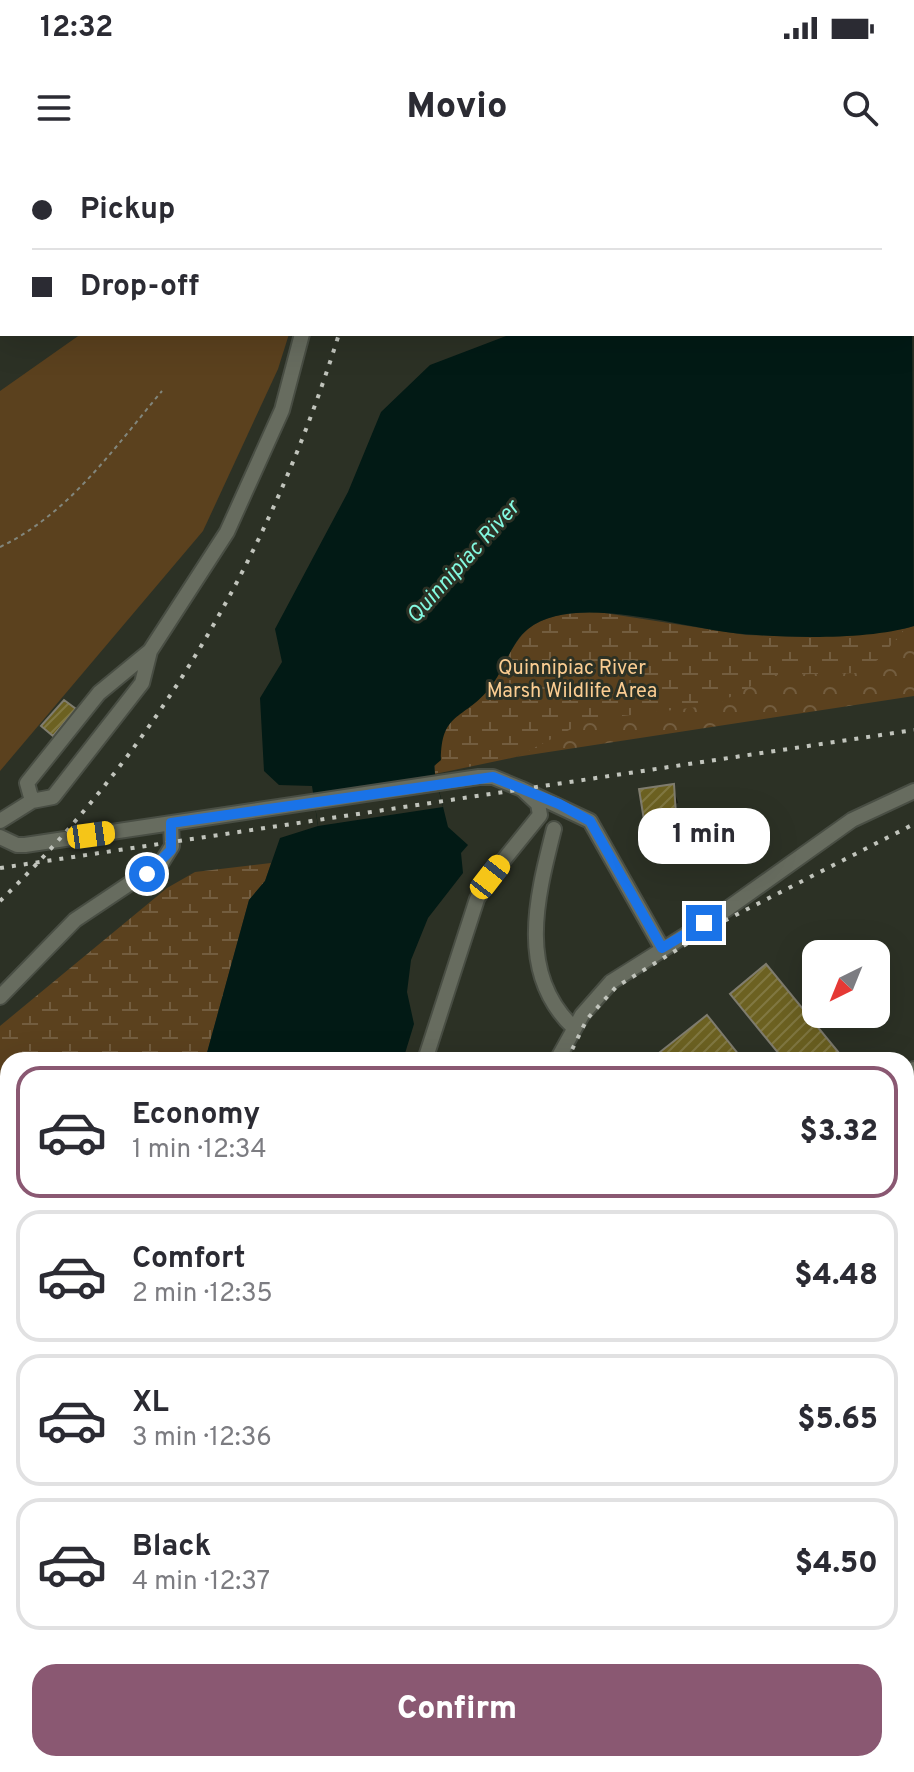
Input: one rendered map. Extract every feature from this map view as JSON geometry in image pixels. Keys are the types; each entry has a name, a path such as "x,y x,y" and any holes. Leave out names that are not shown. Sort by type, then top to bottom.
{"street":[{"path":"32,801 27,783 99,693 150,651 227,532 282,410 301,336"},
{"path":"0,821 32,801 53,797 142,683 150,651"},
{"path":"0,837 17,845 25,845 487,777 522,789 590,821 662,948"},
{"path":"428,1052 477,899 490,877 540,815 538,804 522,789"},
{"path":"561,1052 574,1028 603,989 662,948 727,909 852,820 914,791"},
{"path":"0,997 75,920 162,862 172,846 171,823"},
{"path":"554,829 538,895 535,935 539,963 551,996 574,1028"}],"path":[{"path":"0,547 39,526 86,481 162,391"}],"green space":[{"path":"78,336 288,336 278,369 203,531 0,771 0,391"},
{"name":"Quinnipiac River Marsh Wildlife Area","path":"598,612 746,635 806,637 905,629 879,659 858,673 772,675 715,705 589,720 516,757 435,774 438,747 447,725 487,691 525,632 556,616"},
{"path":"914,626 914,696 516,757 521,754 436,764"},
{"path":"271,863 265,881 249,900 207,1052 0,1052 0,1026 167,888 195,872"}],"water":[{"name":"Quinnipiac River","path":"506,336 912,336 914,626 852,636 784,636 720,631 632,616 573,613 548,618 528,629 516,642 488,690 449,725 442,744 441,760 434,766 448,827 468,845 461,853 463,873 428,918 411,960 407,992 414,1024 405,1052 207,1052 249,900 265,881 280,838 318,826 312,786 279,785 264,771 260,698 282,662 275,629 348,492 381,412 430,365"}],"pier":[{"path":"436,779 443,807 318,826 314,799"}],"building":[{"path":"64,700 76,709 53,736 41,726"},
{"path":"674,784 676,815 644,820 639,789"},
{"path":"766,964 802,1008 802,1028 818,1028 838,1052 777,1052 730,994"},
{"path":"707,1015 737,1052 660,1052"}],"railway":[{"path":"0,901 58,840 112,776 161,709 205,639 281,491 338,336"},
{"path":"0,868 914,730"},
{"path":"571,1052 587,1019 616,987 724,921 914,824"}],"route":[{"path":"147,874 157,868 171,850 171,823 493,777 542,796 590,821 662,948 704,923"}]}
